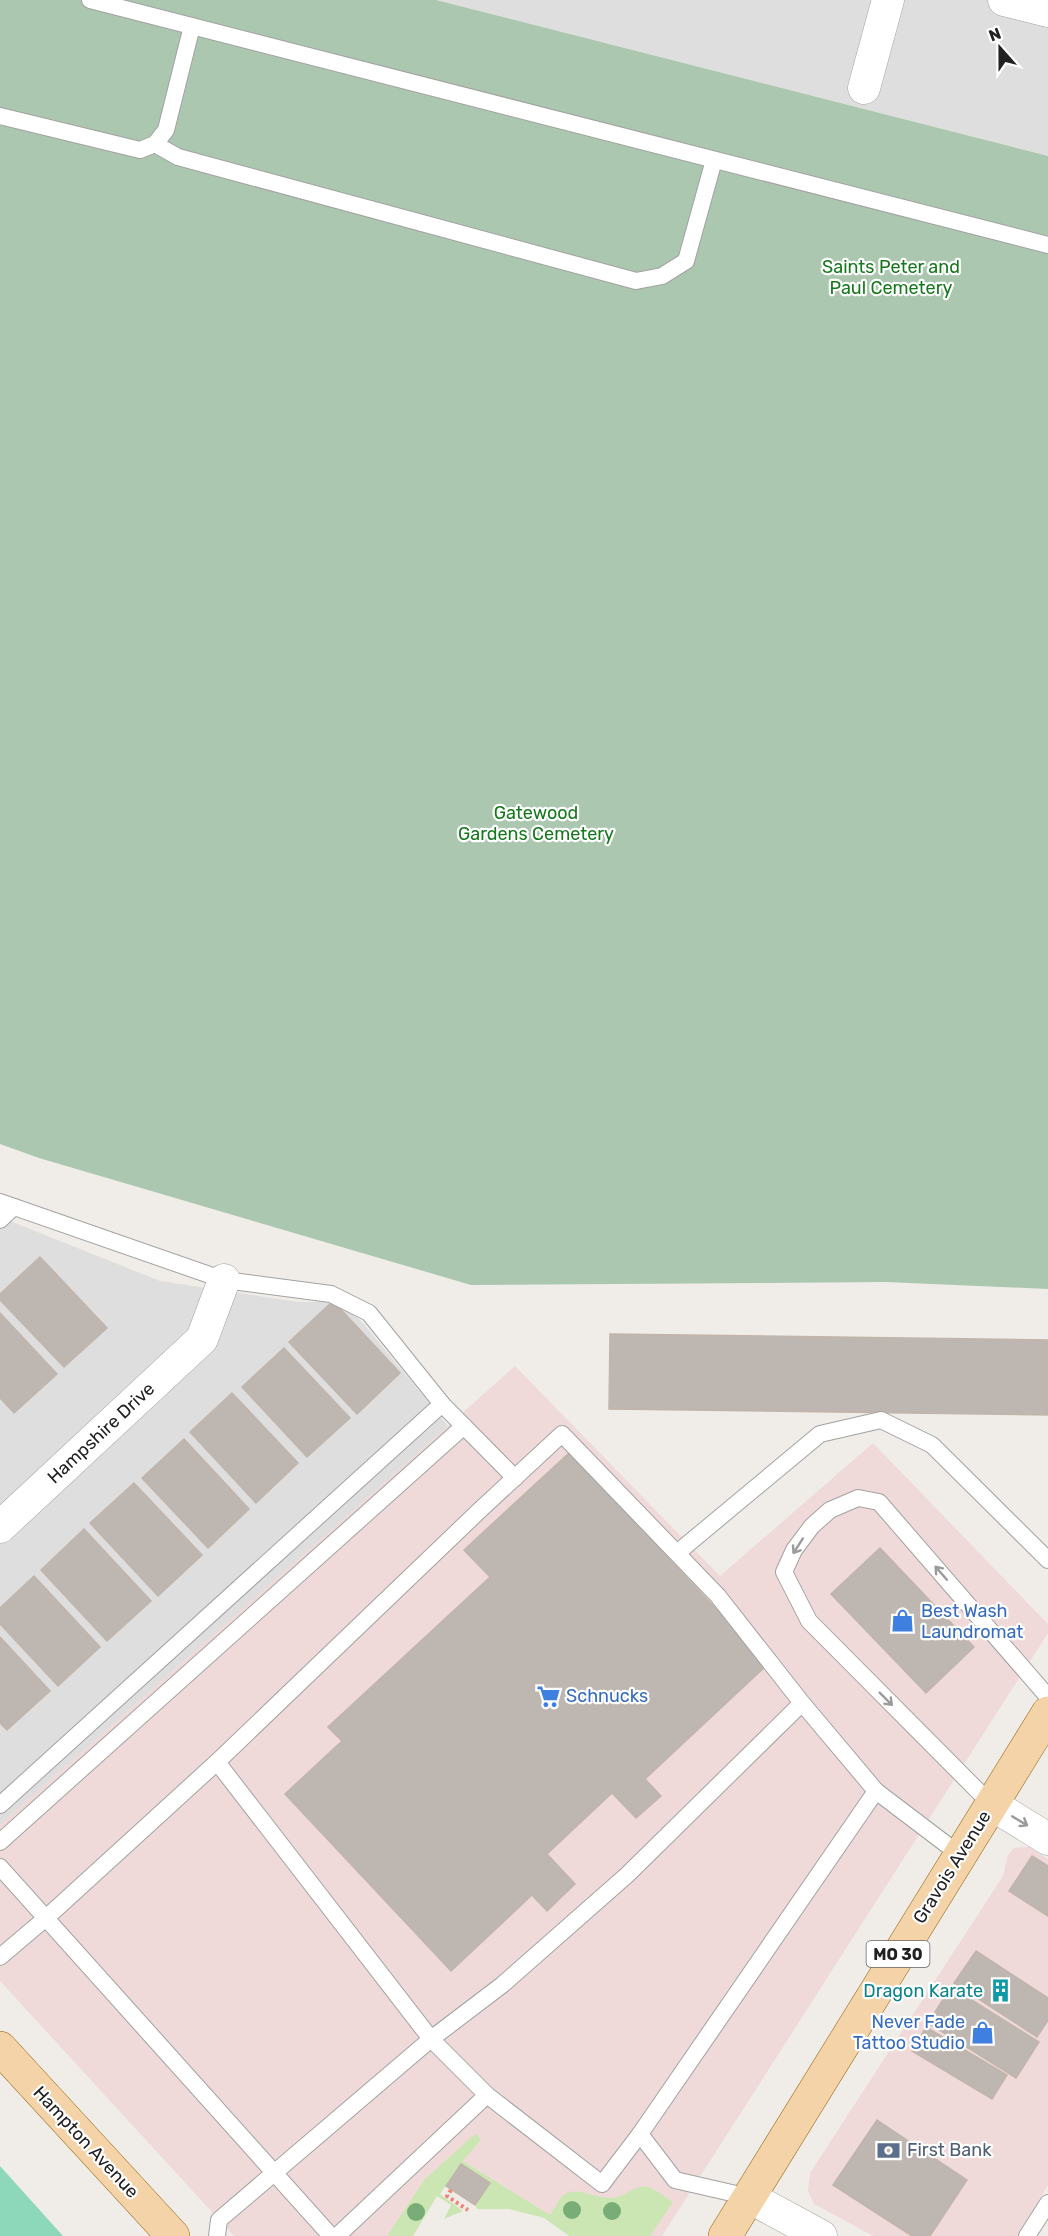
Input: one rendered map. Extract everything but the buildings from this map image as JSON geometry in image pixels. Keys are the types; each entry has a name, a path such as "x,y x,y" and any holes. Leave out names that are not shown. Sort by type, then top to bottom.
{"main road":[{"name":"Gravois Avenue","path":"731,2233 749,2197 959,1854 991,1804 1044,1730"},
{"name":"Hampton Avenue","path":"0,2048 173,2236"}],"street":[{"path":"864,88 888,0"},
{"path":"1004,0 1048,11"},
{"name":"Hampshire Drive","path":"0,1527 202,1339 224,1280"},
{"path":"991,1804 1048,1839"},
{"path":"749,2197 821,2236"}],"lane":[{"path":"90,0 1048,245"},
{"path":"0,116 140,150 155,144 166,130 192,26"},
{"path":"155,144 177,157 636,281 662,276 686,261 714,160"},
{"path":"0,1220 7,1204 224,1280 331,1294 369,1313 442,1404 516,1478"},
{"path":"0,1805 442,1404"},
{"path":"677,1553 820,1434 881,1420 932,1445 1048,1560"},
{"path":"0,1842 464,1426"},
{"path":"0,1958 217,1762 562,1434 718,1596 802,1703 876,1791 959,1854"},
{"path":"991,1804 809,1621 784,1572 794,1550 812,1526 830,1510 858,1498 879,1502 1048,1697"},
{"path":"216,2236 219,2220 431,2039 502,1985 627,1875 802,1703"},
{"path":"217,1762 431,2039 487,2095 602,2184 640,2134 876,1791"},
{"path":"0,1867 331,2236"},
{"path":"337,2236 487,2095"},
{"path":"640,2134 675,2180 749,2197"},
{"path":"1027,2236 1048,2203"}],"path":[{"path":"451,2190 447,2196 466,2209 469,2201"}],"shaded area":[{"path":"436,0 1048,0 1048,156"},
{"path":"0,1217 160,1281 299,1302 340,1302 363,1323 448,1426 0,1825"},
{"path":"515,1366 720,1576 873,1443 1048,1624 1048,1633 662,2236 583,2236 463,2161 389,2236 234,2236 0,1981 0,1825"},
{"path":"1029,1847 1048,1859 1048,2185 1017,2236 873,2236 814,2204 808,2191 810,2173 1003,1876 1008,1855 1014,1848"}],"green space":[{"name":"Gatewood Gardens Cemetery","path":"0,0 436,0 1048,156 1048,1289 886,1282 471,1285 39,1158 0,1144"},
{"path":"475,2134 479,2136 480,2141 463,2161 550,2215 562,2197 573,2192 612,2198 644,2186 655,2190 673,2202 650,2236 569,2236 544,2218 509,2209 477,2209 475,2205 490,2183 461,2164 440,2194 463,2211 444,2219 451,2205 437,2196 413,2236 387,2236 425,2179"},
{"path":"0,2166 63,2236 0,2236"}],"place":[{"name":"Best Wash Laundromat","path":"903,1621"},
{"name":"Schnucks","path":"548,1696"},
{"name":"Dragon Karate","path":"1001,1991"},
{"name":"Never Fade Tattoo Studio","path":"983,2032"},
{"name":"First Bank","path":"889,2150"}],"park label":[{"name":"Saints Peter and Paul Cemetery","path":"891,277"}]}
